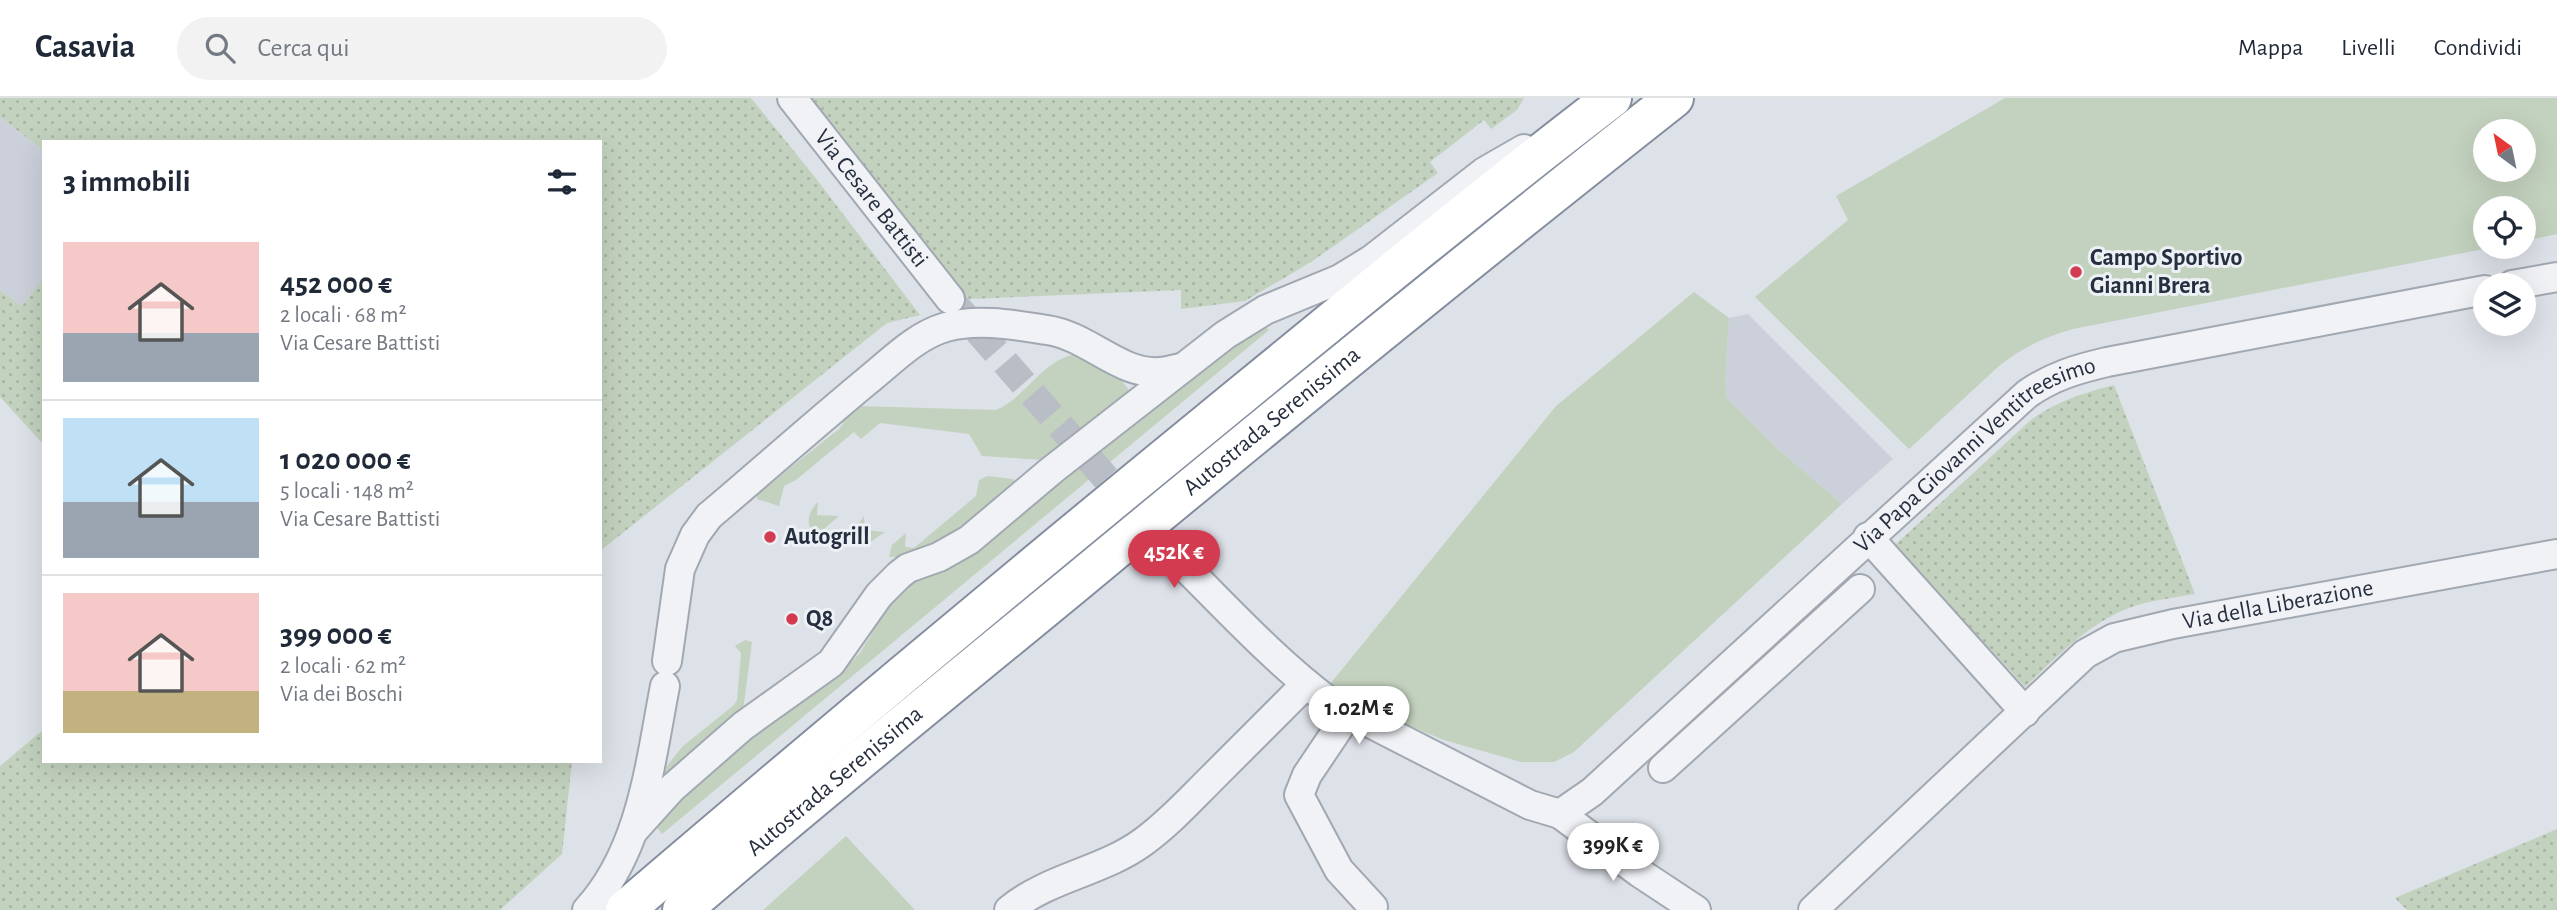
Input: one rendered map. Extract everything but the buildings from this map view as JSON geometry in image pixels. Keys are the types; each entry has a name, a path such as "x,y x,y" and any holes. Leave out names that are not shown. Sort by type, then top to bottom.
{"highway":[{"name":"Autostrada Serenissima","path":"682,910 1178,496 1420,298 1674,98"},
{"name":"Autostrada Serenissima","path":"625,910 858,710 1397,267 1609,100"}],"street":[{"name":"Via Cesare Battisti","path":"792,98 950,299"},
{"path":"634,830 671,789 743,726 831,663 879,595 899,575 969,540 1062,462 1234,329 1265,310 1340,279 1371,260 1484,172 1609,100"},
{"path":"2536,281 2557,277"},
{"name":"Via Papa Giovanni Ventitreesimo","path":"1560,814 1592,792 1868,537 2027,394 2049,379 2074,369 2107,362 2473,292"},
{"path":"587,910 613,876 634,830 666,673 680,569 695,535 709,516 846,398 920,339 948,327 974,323 993,324 1066,334 1094,346 1115,361 1143,371 1160,372 1181,368"},
{"path":"1868,537 2025,712"},
{"path":"1171,553 1252,635 1306,684 1348,714 1530,805 1560,814 1696,910"},
{"name":"Via della Liberazione","path":"1813,910 2073,665 2094,648 2114,638 2173,624 2557,554"},
{"path":"1663,768 1860,589"},
{"path":"1741,653 1763,677"},
{"path":"1009,910 1046,886 1113,860 1143,842 1170,820 1306,684"},
{"path":"1348,714 1307,775 1299,795 1339,870 1373,907"}],"shaded area":[{"path":"0,117 42,149 42,280 22,306 0,290"},
{"path":"1748,314 1893,459 1842,504 1779,450 1727,398 1725,384 1729,318"}],"green space":[{"path":"0,98 751,98 920,315 887,323 602,549 602,140 42,140 42,149 0,117"},
{"path":"806,98 1524,98 1517,110 1491,129 1484,120 1430,162 1438,173 1311,262 1245,301 1181,309 1181,290 969,299"},
{"name":"Campo Sportivo Gianni Brera","path":"2005,98 2557,98 2557,234 2536,238 2536,196 2473,196 2473,251 2063,332 2034,344 1999,366 1909,449 1755,297 1848,220 1836,196"},
{"path":"42,280 42,443 0,397 0,290 22,306"},
{"path":"1694,292 1729,318 1725,384 1727,398 1779,450 1842,504 1574,752 1554,762 1521,762 1444,740 1357,704 1331,683 1556,406"},
{"path":"1264,325 1269,330 662,834 654,824 659,815 755,730 848,665 860,653 899,589"},
{"path":"1078,354 1109,370 1123,382 1132,396 1043,460 982,456 969,434 880,423 861,439 854,432 796,480 784,486 779,506 757,499 757,494 839,429 843,424 843,415 857,406 996,410 1017,397 1055,362"},
{"path":"2114,385 2195,594 2145,603 2110,617 2080,637 2025,687 1895,545 2032,419 2071,398"},
{"path":"987,476 1013,479 1017,483 957,537 902,557 889,557 892,545 906,533 905,547 914,548 976,496 979,480"},
{"path":"818,502 817,515 839,516 815,533 809,518"},
{"path":"864,516 865,530 885,532 863,547 857,542 856,528"},
{"path":"745,640 752,642 743,711 662,781 659,776 682,747 737,700 741,653 735,646"},
{"path":"42,731 42,763 572,763 562,854 500,910 0,910 0,766"},
{"path":"2557,829 2557,910 2407,910 2395,898"},
{"path":"846,836 915,910 763,910"}],"tunnel":[{"path":"950,299 1171,553"}],"place":[{"name":"Campo Sportivo Gianni Brera","path":"2076,272"},
{"name":"Autogrill","path":"770,537"},
{"name":"Q8","path":"792,619"}]}
